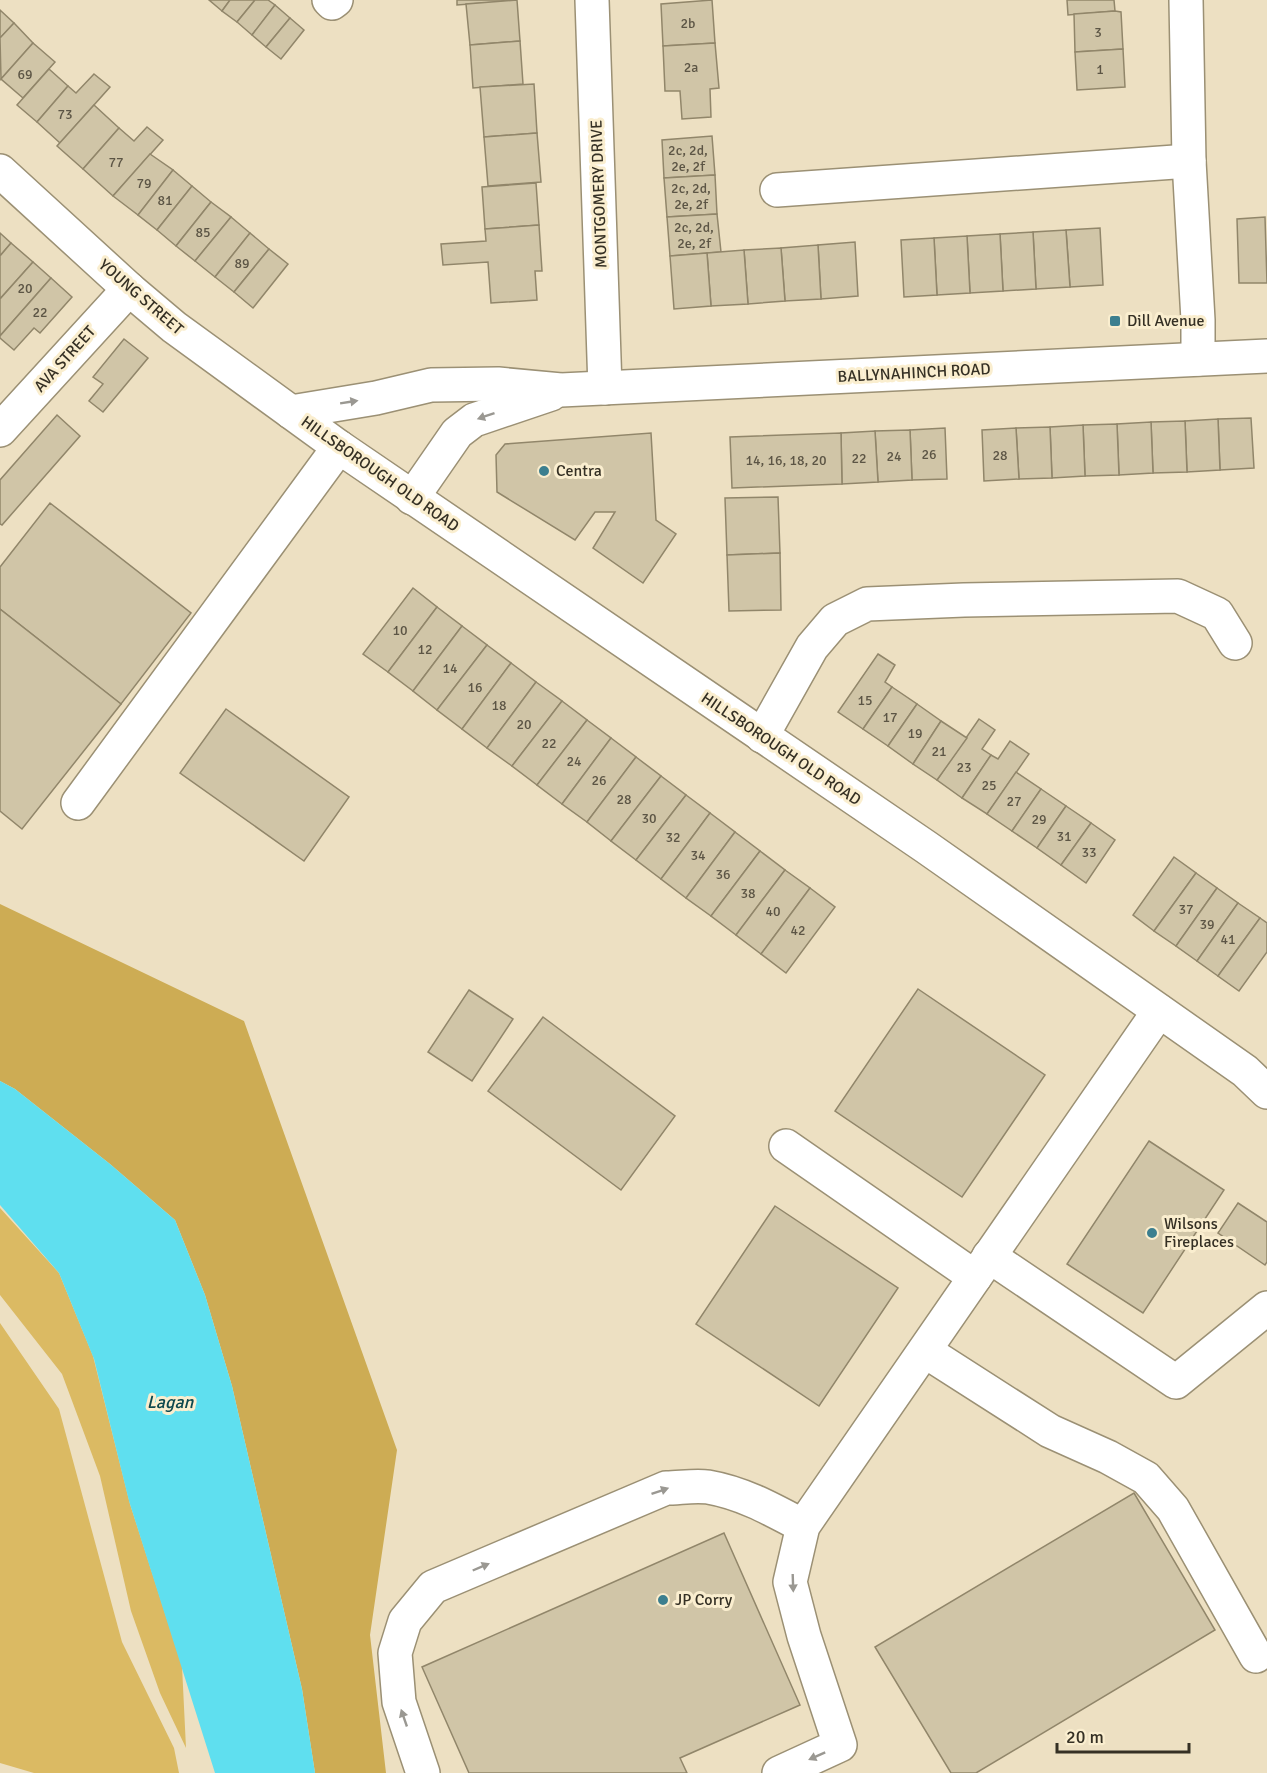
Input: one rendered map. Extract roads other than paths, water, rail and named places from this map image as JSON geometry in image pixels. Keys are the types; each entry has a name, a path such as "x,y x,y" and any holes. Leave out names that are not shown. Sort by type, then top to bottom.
{"street":[{"path":"329,0 332,3 336,0"},
{"name":"MONTGOMERY DRIVE","path":"592,0 605,388"},
{"path":"1186,0 1189,161 1198,359"},
{"path":"777,190 1189,161"},
{"name":"YOUNG STREET","path":"0,171 174,327 291,412"},
{"name":"AVA STREET","path":"0,430 129,289"},
{"name":"BALLYNAHINCH ROAD","path":"291,412 376,398 431,385 498,384 561,390 1267,356"},
{"name":"BALLYNAHINCH ROAD","path":"412,498 457,433 474,420 561,390"},
{"name":"HILLSBOROUGH OLD ROAD","path":"291,412 412,498 936,854 1245,1071 1267,1092"},
{"path":"78,803 339,447"},
{"path":"762,736 812,647 835,620 867,604 1178,596 1217,614 1235,643"},
{"path":"779,1773 840,1745 804,1636 790,1582 803,1526 1159,1011"},
{"path":"786,1146 1176,1382 1267,1308"},
{"path":"925,1350 1050,1431 1108,1457 1146,1478 1173,1509 1256,1656"},
{"path":"423,1773 399,1701 394,1653 405,1621 433,1587 666,1488 706,1487 738,1494 803,1526"}],"water":[{"name":"Lagan","path":"0,1081 15,1089 110,1164 175,1220 205,1295 232,1386 302,1689 315,1773 215,1773 129,1501 94,1359 59,1273 0,1205"}],"place":[{"name":"Dill Avenue","path":"1115,321"},
{"name":"Centra","path":"544,471"},
{"name":"Wilsons Fireplaces","path":"1152,1233"},
{"name":"JP Corry","path":"663,1600"}]}
